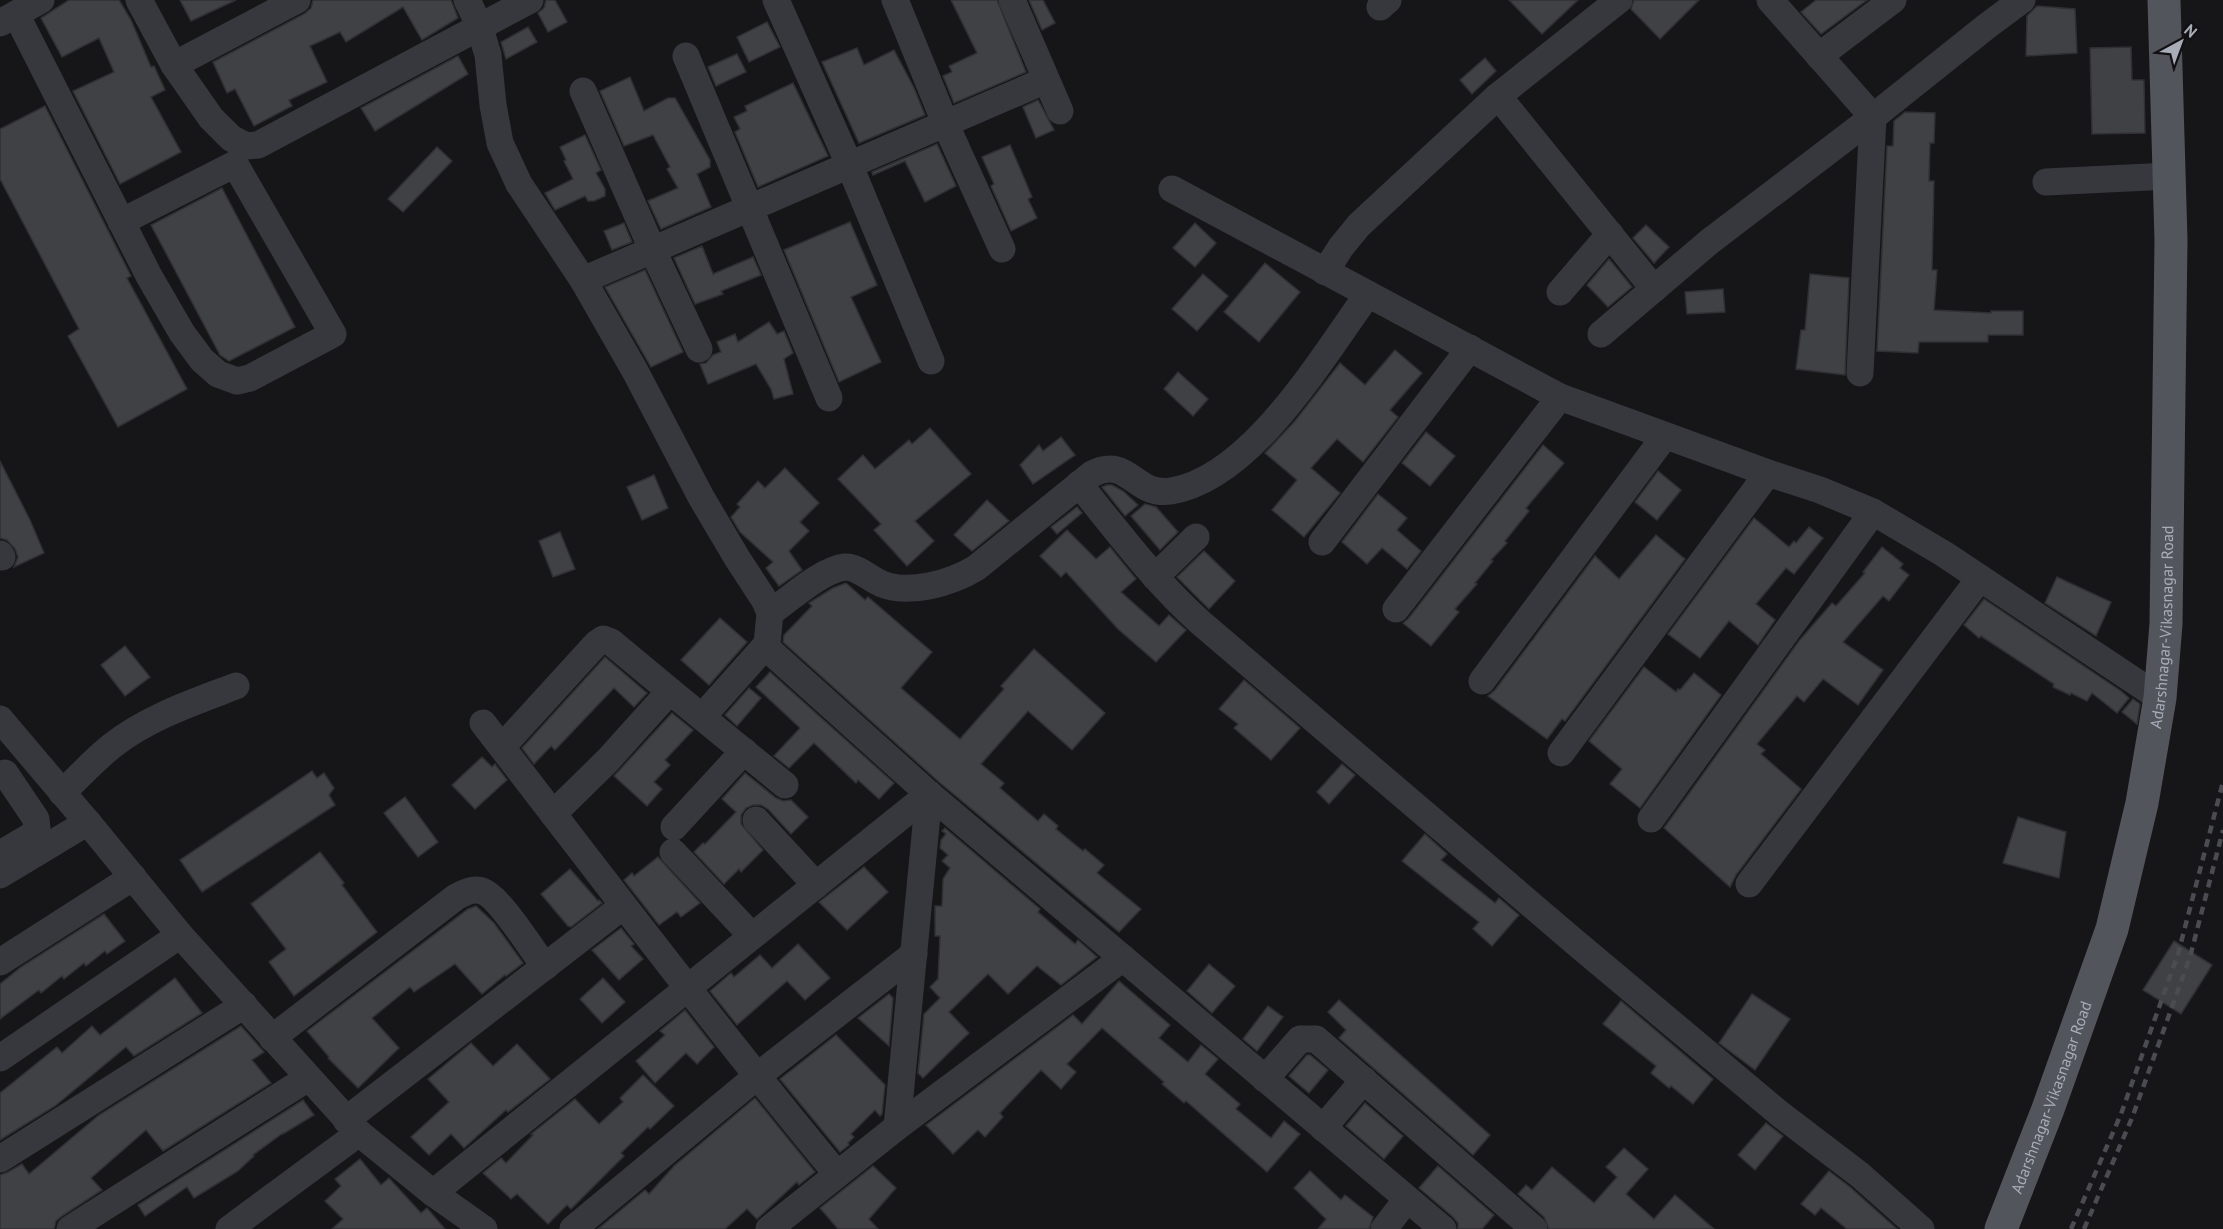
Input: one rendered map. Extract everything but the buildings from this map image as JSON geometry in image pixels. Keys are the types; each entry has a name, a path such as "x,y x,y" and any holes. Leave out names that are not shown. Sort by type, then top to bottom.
{"main road":[{"name":"Adarshnagar-Vikasnagar Road","path":"2001,1229 2048,1109 2112,929 2142,803 2160,698 2166,624 2171,240 2164,0"}],"street":[{"path":"41,0 8,19 149,276 182,333 202,360 218,374 237,381 250,378 333,334 235,164 121,222"},
{"path":"139,0 174,65 211,118 231,138 246,146 258,145 479,25 530,0"},
{"path":"174,65 297,0"},
{"path":"467,0 479,25 488,55 493,105 500,143 519,184 584,280 661,418 701,497 765,601 770,613 767,644 770,651 929,794 1443,1229"},
{"path":"776,0 849,164 931,361"},
{"path":"895,0 946,125 1002,249"},
{"path":"1012,0 1060,111"},
{"path":"1325,272 1359,225 1498,96 1619,0"},
{"path":"1770,0 1873,117 1860,373"},
{"path":"1819,56 1893,0"},
{"path":"1600,334 1709,242 2022,0"},
{"path":"686,56 829,398"},
{"path":"584,280 1046,80"},
{"path":"583,91 699,349"},
{"path":"1498,96 1654,289"},
{"path":"2046,182 2169,176"},
{"path":"1172,189 1560,397 1820,490 1873,512 1944,554 2160,698"},
{"path":"1560,292 1610,234"},
{"path":"770,613 835,569 848,567 882,584 897,588 916,587 964,575 976,568 1092,474 1111,467 1127,474 1140,485 1165,492 1202,480 1232,460 1264,432 1291,401 1368,294"},
{"path":"1322,542 1470,348"},
{"path":"1395,609 1560,397"},
{"path":"1482,681 1665,436"},
{"path":"1561,753 1768,473"},
{"path":"1079,484 1155,577 1201,623 1531,905 1780,1114 1860,1175 1921,1229"},
{"path":"1651,819 1873,512"},
{"path":"1155,577 1196,537"},
{"path":"1749,885 1980,578"},
{"path":"502,747 603,639 611,642 785,785"},
{"path":"702,717 767,644"},
{"path":"62,793 114,744 134,731 180,708 236,686"},
{"path":"553,814 609,760 669,691"},
{"path":"0,719 180,935 352,1126 433,1192 484,1229"},
{"path":"483,723 756,1077 837,1174"},
{"path":"744,751 674,840 752,936"},
{"path":"0,854 31,836 37,828 36,819 2,775 31,757"},
{"path":"433,1192 929,794"},
{"path":"897,1127 929,794"},
{"path":"756,820 816,885"},
{"path":"0,875 88,822"},
{"path":"0,962 133,877"},
{"path":"272,1038 456,897 467,891 481,890 494,898 544,967"},
{"path":"229,1229 544,967 623,906"},
{"path":"0,1058 180,935"},
{"path":"573,1229 756,1077 914,954"},
{"path":"769,1229 897,1127 1123,958"},
{"path":"0,1159 244,1005"},
{"path":"1265,1079 1300,1040 1316,1039 1534,1229"},
{"path":"70,1229 308,1078"},
{"path":"1323,1128 1364,1080"},
{"path":"1384,1229 1407,1199"}],"railway":[{"path":"2071,1229 2121,1114 2178,954 2223,782"},
{"path":"2084,1229 2132,1118 2190,957 2223,830"}]}
